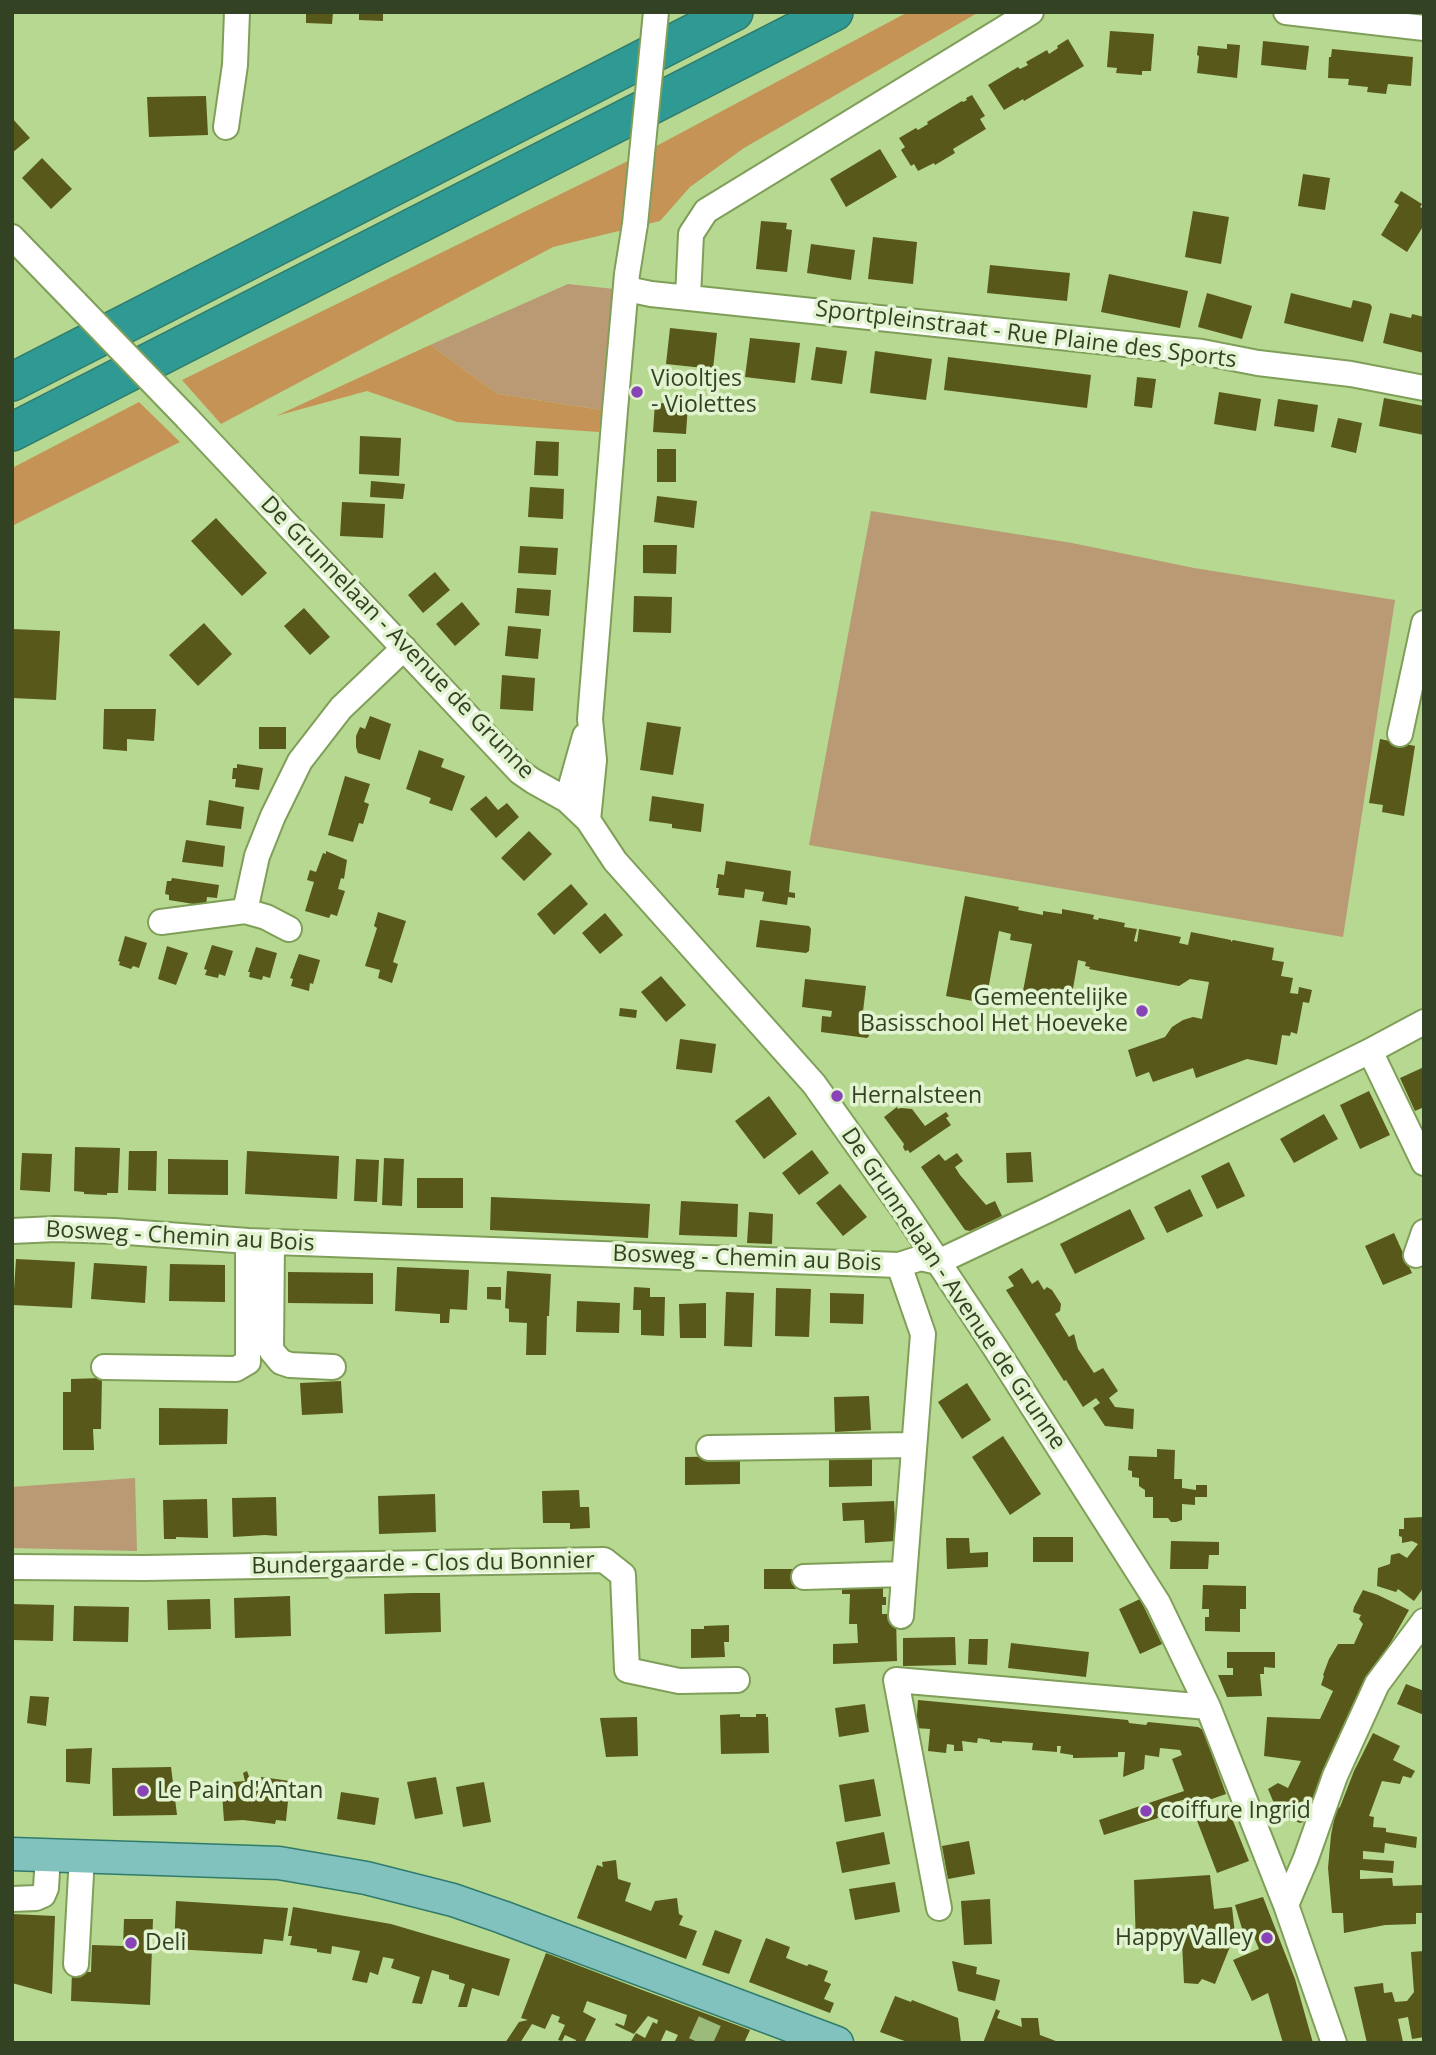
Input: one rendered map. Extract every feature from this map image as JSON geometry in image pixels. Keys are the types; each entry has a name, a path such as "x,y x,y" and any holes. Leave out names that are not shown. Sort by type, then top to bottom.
{"highway":[{"path":"12,382 734,12"},
{"path":"12,432 834,12"}],"main road":[{"path":"12,1854 279,1863 366,1878 453,1900 502,1917 716,2007 836,2043"}],"street":[{"path":"226,127 235,65 237,12"},
{"path":"588,820 594,760 590,719 615,410 656,12"},
{"path":"688,297 691,234 706,211 1031,12"},
{"path":"1286,12 1424,28"},
{"name":"De Grunnelaan - Avenue de Grunne","path":"12,237 187,418 520,772 567,800 588,820 615,861 814,1084 996,1349 1158,1603 1208,1707 1286,1905 1334,2043"},
{"name":"Sportpleinstraat - Rue Plaine des Sports","path":"626,289 651,294 1202,352 1424,388"},
{"path":"1401,734 1424,624"},
{"path":"245,911 257,856 300,761 341,708 404,648"},
{"path":"567,800 590,719"},
{"path":"161,922 245,911 266,917 289,929"},
{"name":"Bosweg - Chemin au Bois","path":"12,1231 114,1231 248,1241 899,1265 921,1258 937,1262 1048,1210 1424,1022"},
{"path":"1370,1051 1424,1163"},
{"path":"104,1367 236,1369 248,1362 248,1241"},
{"path":"272,1242 271,1350 281,1362 290,1365 333,1367"},
{"path":"899,1265 923,1334 901,1616"},
{"path":"709,1448 914,1445"},
{"name":"Bundergaarde - Clos du Bonnier","path":"12,1567 144,1568 604,1560 623,1575 626,1670 679,1681 737,1680"},
{"path":"804,1577 903,1574"},
{"path":"1286,1905 1335,1776 1377,1684 1424,1621"},
{"path":"939,1908 896,1680 1208,1707"},
{"path":"12,1899 43,1895 46,1888 48,1855"},
{"path":"76,1964 82,1856"}],"shaded area":[{"path":"908,12 979,12 744,148 690,187 660,221 553,247 221,424 182,380 630,160"},
{"path":"568,284 614,289 602,410 498,394 430,345"},
{"path":"430,345 498,394 602,410 599,432 457,422 367,391 276,416"},
{"path":"139,402 180,442 12,526 12,468"},
{"path":"871,511 1072,543 1194,568 1395,600 1343,937 809,845"},
{"path":"135,1478 137,1551 12,1548 12,1487"}],"building":[{"path":"306,12 333,12 332,24 306,23"},
{"path":"359,12 383,12 383,21 359,20"},
{"path":"1110,31 1154,34 1151,71 1142,71 1142,75 1116,73 1117,68 1107,67"},
{"path":"1068,39 1084,66 1004,110 988,85 1018,67 1020,69 1028,65 1026,62 1047,50 1049,54"},
{"path":"1263,41 1309,46 1306,70 1261,65"},
{"path":"1227,44 1240,45 1237,78 1197,73 1198,46 1227,49"},
{"path":"1332,49 1413,57 1411,86 1388,84 1386,94 1367,92 1368,87 1348,85 1349,79 1328,78"},
{"path":"972,95 985,116 980,119 986,129 953,149 955,153 935,165 934,163 918,171 914,164 911,166 901,150 905,147 899,138 916,128 918,130"},
{"path":"206,96 208,135 149,137 147,97"},
{"path":"12,118 30,138 12,153"},
{"path":"880,149 897,177 846,207 830,179"},
{"path":"42,158 72,189 51,209 22,178"},
{"path":"1303,174 1330,178 1325,210 1298,206"},
{"path":"1401,191 1422,204 1420,207 1424,209 1424,225 1407,252 1381,235 1399,205 1394,202"},
{"path":"1193,211 1229,217 1221,264 1185,257"},
{"path":"761,221 787,223 786,229 792,230 787,272 756,269"},
{"path":"873,237 917,242 913,284 868,279"},
{"path":"811,244 855,250 851,280 807,273"},
{"path":"990,265 1070,273 1067,301 987,293"},
{"path":"1109,274 1188,291 1180,328 1101,312"},
{"path":"1207,293 1252,306 1242,339 1198,327"},
{"path":"1291,293 1351,308 1353,300 1370,304 1372,307 1363,342 1284,323"},
{"path":"1390,313 1411,318 1412,314 1424,317 1424,353 1383,343"},
{"path":"670,328 717,333 713,369 666,364"},
{"path":"750,338 800,343 795,383 745,377"},
{"path":"816,347 847,351 842,384 811,380"},
{"path":"875,351 932,359 926,400 870,393"},
{"path":"948,357 1091,375 1087,408 944,390"},
{"path":"1137,377 1156,379 1152,408 1134,406"},
{"path":"1219,392 1261,399 1256,431 1214,424"},
{"path":"1384,398 1424,406 1424,435 1379,426"},
{"path":"1278,399 1318,405 1314,432 1274,426"},
{"path":"655,403 688,404 686,434 653,432"},
{"path":"1338,418 1362,423 1356,453 1331,447"},
{"path":"360,436 401,438 399,476 359,474"},
{"path":"536,441 559,442 558,476 534,475"},
{"path":"657,449 676,449 676,482 657,482"},
{"path":"371,481 405,484 403,499 370,497"},
{"path":"530,487 564,489 563,519 528,517"},
{"path":"657,496 697,501 694,528 654,522"},
{"path":"342,502 385,504 383,538 340,536"},
{"path":"216,518 267,573 242,596 191,541"},
{"path":"643,545 677,545 676,574 643,573"},
{"path":"520,546 558,548 556,575 518,573"},
{"path":"435,572 450,590 423,613 408,595"},
{"path":"517,588 551,590 549,616 515,613"},
{"path":"634,596 672,597 671,633 633,632"},
{"path":"462,602 480,624 455,646 436,624"},
{"path":"304,608 330,637 310,655 284,626"},
{"path":"204,623 232,654 198,686 169,655"},
{"path":"508,626 541,629 538,659 505,656"},
{"path":"12,629 60,631 56,700 12,698"},
{"path":"502,675 535,678 533,711 500,709"},
{"path":"104,709 156,709 154,741 127,739 127,751 103,749"},
{"path":"370,716 391,724 380,760 358,753 356,747 356,736 360,727 365,729"},
{"path":"647,722 681,727 673,775 640,770"},
{"path":"259,727 286,727 286,749 259,749"},
{"path":"1380,739 1415,746 1404,816 1382,812 1383,805 1369,803"},
{"path":"419,750 444,759 441,767 465,776 452,811 429,803 431,798 406,789"},
{"path":"237,764 263,768 259,790 235,787 236,779 232,779 233,768 237,768"},
{"path":"345,776 370,784 364,802 369,804 363,824 359,823 353,842 328,835"},
{"path":"486,796 498,810 507,803 519,817 496,838 470,809"},
{"path":"652,796 704,804 701,832 649,821"},
{"path":"209,800 244,807 241,829 206,825"},
{"path":"529,831 552,854 524,881 501,858"},
{"path":"186,840 225,846 223,867 182,862"},
{"path":"326,851 347,860 344,879 341,878 338,889 345,891 337,916 331,914 329,918 305,911 314,882 307,880 310,870 316,872"},
{"path":"726,861 791,871 789,892 795,893 795,898 788,897 787,905 762,901 764,892 745,889 744,898 718,895 718,874 724,875"},
{"path":"172,878 219,885 217,898 207,897 206,906 169,900 169,895 165,894 167,881"},
{"path":"571,884 588,904 554,935 537,914"},
{"path":"965,896 1043,915 1043,911 1062,914 1062,909 1094,915 1093,919 1125,923 1124,927 1137,929 1134,941 1137,942 1139,929 1181,937 1179,943 1188,945 1191,932 1231,942 1233,940 1274,948 1272,960 1284,962 1281,976 1293,978 1290,993 1298,994 1299,987 1312,990 1309,1003 1303,1002 1297,1034 1291,1032 1290,1036 1282,1035 1277,1065 1247,1059 1196,1078 1193,1068 1153,1082 1149,1072 1136,1077 1128,1050 1165,1037 1172,1027 1183,1020 1193,1017 1202,1019 1209,982 1190,979 1179,986 1089,969 1090,967 1085,966 1086,962 1078,960 1071,1000 1023,991 1032,944 1010,940 1011,934 999,931 988,990 991,990 989,1004 946,996"},
{"path":"378,912 406,921 393,962 398,964 392,983 378,978 380,970 365,966 377,928 374,926"},
{"path":"605,913 623,935 600,954 582,933"},
{"path":"760,920 809,926 809,951 806,953 756,947"},
{"path":"125,936 147,943 139,968 133,966 131,969 119,965"},
{"path":"212,945 233,951 225,976 219,974 218,978 205,975 207,970 204,969"},
{"path":"167,946 188,953 176,985 158,979"},
{"path":"256,947 277,953 270,978 263,976 262,980 249,977 248,972"},
{"path":"299,954 320,960 309,991 291,986 293,979 290,978"},
{"path":"661,976 686,1005 666,1022 641,992"},
{"path":"805,979 866,986 862,1020 870,1021 869,1036 867,1038 821,1032 822,1016 831,1017 832,1011 802,1007"},
{"path":"620,1008 637,1010 636,1018 619,1016"},
{"path":"680,1039 716,1044 712,1073 676,1069"},
{"path":"1424,1067 1424,1107 1415,1111 1400,1078"},
{"path":"1369,1091 1390,1135 1360,1149 1340,1105"},
{"path":"769,1096 797,1134 764,1159 735,1121"},
{"path":"897,1107 912,1109 925,1126 946,1112 949,1116 946,1118 951,1125 910,1153 905,1151 904,1144 884,1117"},
{"path":"1324,1114 1338,1139 1294,1163 1280,1139"},
{"path":"75,1147 120,1148 118,1193 84,1194 74,1191"},
{"path":"812,1150 829,1173 799,1195 782,1173"},
{"path":"129,1151 157,1151 156,1191 128,1190"},
{"path":"247,1151 339,1156 337,1199 245,1194"},
{"path":"1031,1152 1033,1182 1007,1183 1006,1153"},
{"path":"22,1153 52,1154 50,1192 20,1190"},
{"path":"957,1153 963,1161 955,1167 960,1175 986,1205 995,1201 1002,1216 970,1231 965,1230 921,1167 939,1154 945,1161"},
{"path":"384,1158 404,1159 402,1206 382,1205"},
{"path":"168,1159 228,1160 228,1195 168,1194"},
{"path":"356,1159 379,1160 377,1202 354,1201"},
{"path":"1229,1162 1245,1196 1217,1209 1201,1176"},
{"path":"417,1178 463,1178 463,1208 417,1208"},
{"path":"840,1184 867,1217 843,1236 816,1203"},
{"path":"1190,1189 1203,1216 1167,1233 1154,1207"},
{"path":"491,1197 650,1204 648,1238 490,1230"},
{"path":"681,1201 738,1204 737,1237 679,1235"},
{"path":"1130,1209 1145,1239 1075,1274 1060,1244"},
{"path":"749,1212 773,1214 772,1244 747,1243"},
{"path":"1394,1233 1412,1273 1383,1285 1365,1246"},
{"path":"16,1259 75,1262 72,1308 13,1305"},
{"path":"94,1263 147,1266 145,1303 91,1299"},
{"path":"170,1264 225,1265 225,1302 169,1301"},
{"path":"397,1267 469,1270 467,1310 450,1309 449,1323 440,1323 440,1314 395,1311"},
{"path":"1022,1268 1032,1284 1038,1280 1044,1290 1047,1287 1052,1290 1061,1304 1060,1311 1055,1314 1069,1337 1074,1334 1078,1349 1094,1373 1103,1368 1118,1391 1109,1398 1115,1407 1134,1409 1133,1429 1105,1426 1093,1408 1100,1403 1096,1398 1083,1407 1066,1380 1064,1381 1006,1290 1014,1286 1008,1277"},
{"path":"507,1271 551,1274 546,1355 526,1355 527,1323 509,1322 509,1309 505,1308"},
{"path":"288,1272 373,1273 373,1304 288,1303"},
{"path":"487,1287 501,1287 501,1300 487,1299"},
{"path":"634,1287 650,1288 650,1297 665,1297 664,1336 641,1335 641,1310 633,1310"},
{"path":"776,1288 811,1289 809,1337 775,1336"},
{"path":"726,1292 754,1293 752,1347 724,1346"},
{"path":"830,1293 864,1294 863,1324 830,1323"},
{"path":"577,1301 620,1303 619,1333 576,1332"},
{"path":"706,1303 706,1338 680,1338 679,1304"},
{"path":"102,1378 101,1429 93,1429 94,1450 63,1450 63,1392 71,1392 71,1379"},
{"path":"341,1381 343,1413 302,1415 300,1383"},
{"path":"967,1383 991,1420 962,1439 938,1402"},
{"path":"869,1396 871,1430 835,1432 834,1397"},
{"path":"159,1408 228,1409 227,1444 159,1445"},
{"path":"1003,1436 1041,1494 1010,1515 972,1457"},
{"path":"1157,1449 1175,1450 1174,1479 1182,1479 1182,1488 1196,1490 1196,1485 1207,1485 1207,1497 1195,1497 1195,1505 1182,1504 1182,1520 1176,1522 1171,1522 1168,1518 1153,1518 1153,1497 1145,1497 1145,1490 1139,1486 1139,1478 1132,1477 1132,1471 1128,1470 1129,1456 1157,1457"},
{"path":"740,1456 740,1484 685,1485 685,1457"},
{"path":"872,1459 872,1486 829,1487 829,1460"},
{"path":"579,1490 580,1507 589,1507 590,1528 570,1529 570,1523 543,1523 542,1491"},
{"path":"435,1494 436,1532 379,1534 378,1496"},
{"path":"276,1497 277,1536 233,1537 232,1498"},
{"path":"207,1499 208,1538 164,1539 163,1500"},
{"path":"894,1501 896,1541 865,1543 864,1520 843,1521 842,1503"},
{"path":"1424,1517 1424,1587 1414,1601 1398,1589 1396,1592 1377,1586 1378,1568 1390,1564 1391,1555 1399,1553 1407,1558 1418,1544 1412,1541 1402,1543 1399,1529 1404,1529 1404,1518"},
{"path":"1033,1537 1073,1537 1073,1562 1033,1562"},
{"path":"946,1538 969,1538 970,1553 988,1552 988,1567 947,1569"},
{"path":"1171,1541 1219,1542 1219,1555 1209,1555 1208,1569 1170,1569"},
{"path":"764,1569 796,1569 796,1589 764,1589"},
{"path":"842,1582 883,1582 886,1605 882,1605 882,1614 896,1614 897,1661 833,1664 833,1644 858,1643 857,1624 849,1624 850,1594 842,1594"},
{"path":"1203,1585 1246,1586 1246,1609 1240,1609 1240,1632 1205,1631 1205,1617 1209,1617 1209,1609 1202,1609"},
{"path":"1363,1590 1409,1610 1387,1649 1309,1820 1300,1823 1278,1813 1268,1789 1278,1783 1288,1788 1301,1761 1264,1756 1267,1717 1320,1719 1333,1691 1321,1685 1323,1675 1338,1644 1354,1644 1363,1624 1359,1619 1361,1615 1353,1612"},
{"path":"440,1593 441,1632 385,1634 384,1594"},
{"path":"290,1596 291,1636 235,1638 234,1598"},
{"path":"210,1599 211,1629 168,1630 167,1600"},
{"path":"1140,1599 1162,1644 1140,1654 1119,1609"},
{"path":"12,1604 54,1605 53,1641 12,1640"},
{"path":"74,1606 129,1607 128,1642 73,1641"},
{"path":"729,1625 729,1642 724,1642 725,1657 691,1658 691,1629"},
{"path":"955,1637 956,1665 903,1666 903,1638"},
{"path":"969,1639 988,1639 987,1665 968,1664"},
{"path":"1011,1643 1089,1652 1086,1677 1008,1668"},
{"path":"1227,1652 1275,1652 1275,1668 1264,1667 1264,1674 1260,1674 1262,1696 1227,1697 1218,1675 1233,1675 1233,1668 1227,1668"},
{"path":"1406,1684 1424,1691 1424,1715 1397,1704"},
{"path":"30,1696 49,1697 46,1726 27,1723"},
{"path":"918,1700 1128,1720 1129,1723 1146,1725 1148,1722 1198,1727 1203,1730 1226,1794 1189,1807 1187,1799 1175,1802 1176,1807 1157,1814 1158,1818 1104,1835 1099,1820 1184,1791 1172,1759 1182,1755 1180,1750 1160,1748 1159,1757 1145,1755 1144,1769 1123,1777 1125,1752 1118,1752 1118,1757 1073,1758 1073,1755 1060,1753 1061,1746 1057,1746 1057,1752 1032,1750 1033,1743 990,1742 978,1738 977,1743 962,1741 963,1751 954,1751 954,1745 947,1744 946,1753 928,1751 930,1729 916,1728"},
{"path":"865,1704 869,1732 839,1737 835,1708"},
{"path":"740,1714 740,1717 756,1717 756,1714 766,1714 769,1753 721,1754 720,1715"},
{"path":"637,1717 638,1756 606,1757 600,1718"},
{"path":"1373,1733 1400,1746 1393,1760 1415,1771 1411,1778 1403,1776 1400,1784 1382,1781 1369,1816 1374,1817 1373,1827 1417,1837 1416,1848 1385,1843 1384,1853 1363,1851 1363,1859 1394,1861 1393,1873 1360,1870 1360,1879 1392,1878 1393,1886 1423,1885 1424,1913 1416,1913 1416,1924 1385,1925 1344,1933 1343,1913 1332,1913 1328,1868 1331,1835 1336,1810 1340,1807"},
{"path":"92,1748 90,1784 66,1782 66,1749"},
{"name":"Le Pain d'Antan","path":"171,1767 177,1815 113,1816 112,1768"},
{"path":"247,1771 251,1782 262,1782 261,1777 290,1781 286,1821 276,1820 275,1824 243,1820 224,1821 222,1793 233,1791 233,1782 245,1781 243,1773"},
{"path":"436,1777 443,1814 415,1819 407,1782"},
{"path":"874,1779 881,1816 845,1822 839,1785"},
{"path":"484,1782 491,1822 463,1827 456,1787"},
{"path":"341,1792 379,1798 375,1825 337,1819"},
{"path":"1227,1806 1249,1861 1217,1873 1196,1818"},
{"path":"884,1832 890,1864 842,1873 836,1842"},
{"path":"969,1841 975,1874 948,1879 942,1846"},
{"path":"616,1860 618,1879 631,1883 625,1901 651,1911 655,1901 677,1898 679,1914 683,1916 679,1925 697,1931 686,1959 577,1918 597,1865 603,1867 602,1862"},
{"path":"1210,1875 1214,1909 1232,1907 1235,1934 1215,1984 1202,1979 1198,1984 1184,1983 1182,1942 1136,1946 1134,1880"},
{"path":"895,1882 900,1912 855,1920 849,1889"},
{"path":"1263,1897 1295,1979 1313,2043 1283,2043 1268,1993 1252,2001 1233,1960 1259,1949 1251,1930 1243,1932 1235,1905"},
{"path":"990,1899 992,1944 964,1945 961,1901"},
{"path":"176,1901 288,1908 283,1941 264,1939 262,1954 174,1949"},
{"path":"293,1907 391,1924 510,1959 499,1996 472,1988 467,2007 458,2007 465,1984 432,1970 422,2004 412,2003 420,1977 391,1968 394,1959 383,1957 378,1975 370,1972 367,1983 352,1980 360,1951 332,1946 331,1954 290,1945 292,1936 288,1936"},
{"path":"12,1914 55,1916 52,1994 12,1983"},
{"path":"124,1919 153,1919 150,2005 71,2001 72,1971 91,1972 92,1945 123,1946"},
{"path":"715,1930 742,1940 729,1974 702,1965"},
{"path":"766,1938 790,1947 786,1958 828,1971 824,1981 831,1984 824,1999 834,2003 830,2013 749,1982"},
{"path":"1424,1951 1424,2037 1412,2039 1408,2017 1398,2019 1403,2042 1367,2043 1354,1987 1383,1983 1384,1993 1392,1992 1395,2002 1407,2001 1414,1992 1411,1952"},
{"path":"546,1953 750,2030 744,2043 674,2043 678,2035 666,2030 660,2043 630,2043 636,2033 645,2038 653,2022 657,2024 658,2020 648,2016 634,2034 615,2025 624,2026 627,2015 587,2001 583,2012 596,2019 584,2043 575,2043 576,2040 565,2035 562,2041 558,2040 565,2025 558,2022 560,2017 552,2014 545,2029 532,2024 520,2043 505,2043 519,2022 528,2020 521,2018"},
{"path":"952,1961 977,1967 976,1974 1000,1980 995,2001 958,1991"},
{"path":"895,1996 958,2018 961,2043 910,2043 880,2032"},
{"path":"996,2009 1000,2011 997,2018 1022,2027 1021,2018 1038,2018 1040,2035 1061,2043 983,2043"}],"tunnel":[{"path":"700,2043 712,2016"}],"place":[{"name":"Viooltjes - Violettes","path":"637,392"},
{"name":"Gemeentelijke Basisschool Het Hoeveke","path":"1142,1011"},
{"name":"Hernalsteen","path":"837,1096"},
{"name":"Le Pain d'Antan","path":"143,1791"},
{"name":"coiffure Ingrid","path":"1146,1811"},
{"name":"Happy Valley","path":"1267,1938"},
{"name":"Deli","path":"131,1943"}]}
